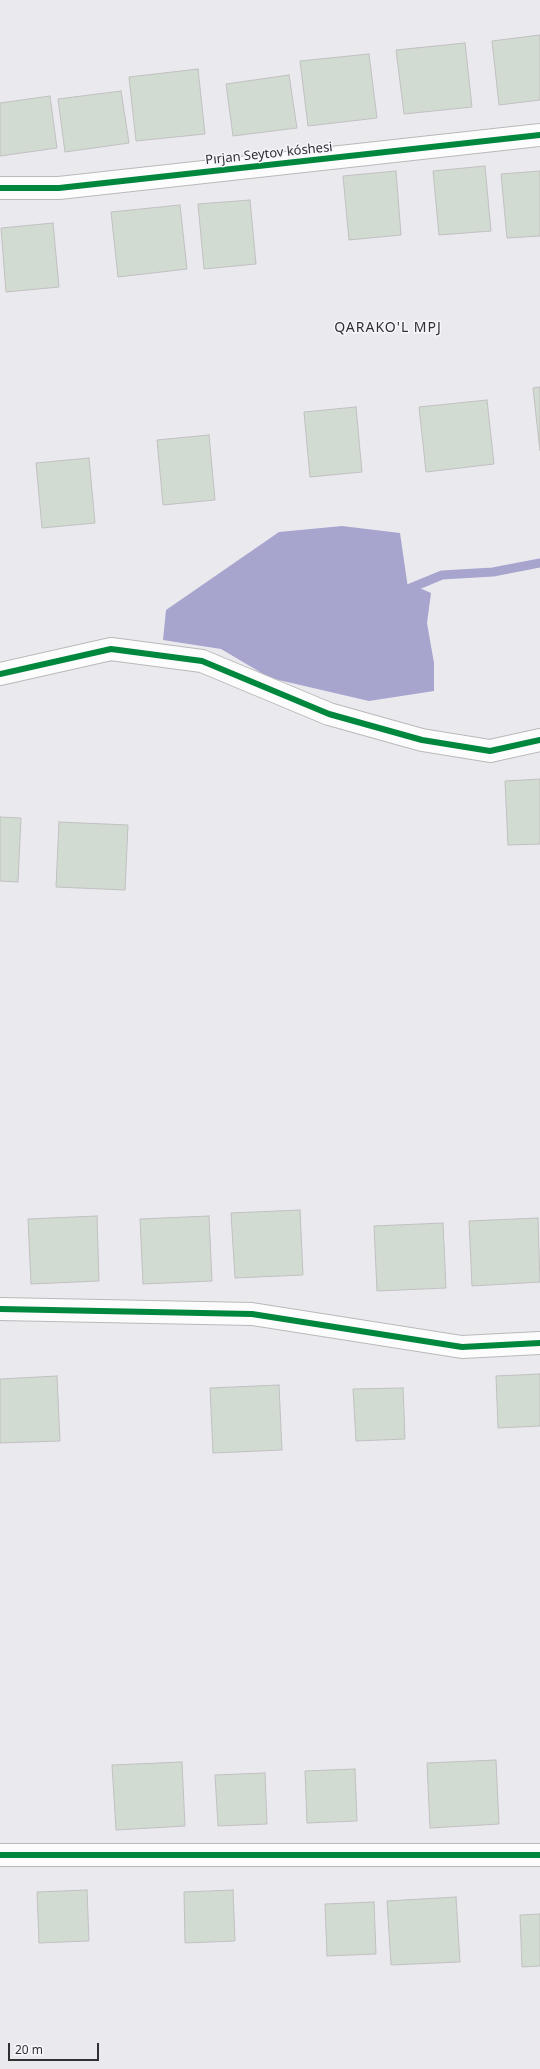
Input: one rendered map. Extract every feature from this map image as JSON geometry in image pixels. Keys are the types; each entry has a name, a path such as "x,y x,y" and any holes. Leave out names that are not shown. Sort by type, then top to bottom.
{"street":[{"name":"Pırjan Seytov kóshesi","path":"0,188 59,188 540,135"},
{"path":"0,674 111,649 202,661 329,714 422,740 490,751 540,740"},
{"path":"0,1309 252,1314 462,1347 540,1343"},
{"path":"0,1854 540,1856"}],"shaded area":[{"path":"342,526 400,533 408,588 415,586 431,593 427,623 434,663 434,691 369,701 270,678 221,649 163,640 166,610 279,532"}],"building":[{"path":"540,35 540,100 499,105 492,41"},
{"path":"465,43 472,107 404,114 396,50"},
{"path":"369,54 377,118 308,126 300,61"},
{"path":"198,69 205,134 136,141 129,77"},
{"path":"289,75 297,128 233,136 226,84"},
{"path":"121,91 129,143 65,152 58,99"},
{"path":"50,96 57,148 0,156 0,103"},
{"path":"485,166 491,231 439,235 433,171"},
{"path":"396,171 401,235 349,240 343,176"},
{"path":"540,171 540,236 507,238 501,174"},
{"path":"250,200 256,264 204,269 198,204"},
{"path":"180,205 187,269 118,277 111,212"},
{"path":"53,223 59,287 6,292 1,228"},
{"path":"540,387 540,451 533,388"},
{"path":"487,400 494,464 426,472 419,407"},
{"path":"356,407 362,472 310,477 304,412"},
{"path":"209,435 215,500 163,505 157,440"},
{"path":"89,458 95,523 42,528 36,463"},
{"path":"540,779 540,844 508,845 505,781"},
{"path":"0,817 21,818 18,882 0,881"},
{"path":"59,822 128,825 125,890 56,887"},
{"path":"300,1210 303,1275 235,1278 231,1213"},
{"path":"97,1216 99,1281 31,1284 28,1219"},
{"path":"209,1216 212,1281 143,1284 140,1219"},
{"path":"538,1218 540,1282 472,1286 469,1221"},
{"path":"443,1223 446,1288 377,1291 374,1226"},
{"path":"540,1374 540,1426 498,1428 496,1376"},
{"path":"57,1376 60,1441 0,1443 0,1379"},
{"path":"279,1385 282,1450 213,1453 210,1388"},
{"path":"403,1388 405,1439 356,1441 353,1389"},
{"path":"496,1760 499,1824 430,1828 427,1763"},
{"path":"182,1762 185,1826 116,1830 112,1765"},
{"path":"355,1769 357,1821 307,1823 305,1771"},
{"path":"265,1773 267,1824 218,1826 215,1775"},
{"path":"87,1890 89,1941 39,1943 37,1892"},
{"path":"233,1890 235,1941 185,1943 184,1892"},
{"path":"456,1897 460,1962 391,1965 387,1901"},
{"path":"374,1902 376,1954 327,1956 325,1904"},
{"path":"540,1914 540,1966 522,1967 520,1915"}],"waterway":[{"path":"408,589 442,575 493,572 540,563"}],"cycle path":[{"path":"0,188 59,188 540,135"},
{"path":"0,674 111,649 202,661 329,714 422,740 490,751 540,740"},
{"path":"0,1309 252,1314 462,1347 540,1343"},
{"path":"0,1855 540,1855"}],"district":[{"name":"QARAKO'L MPJ","path":"388,328"}]}
